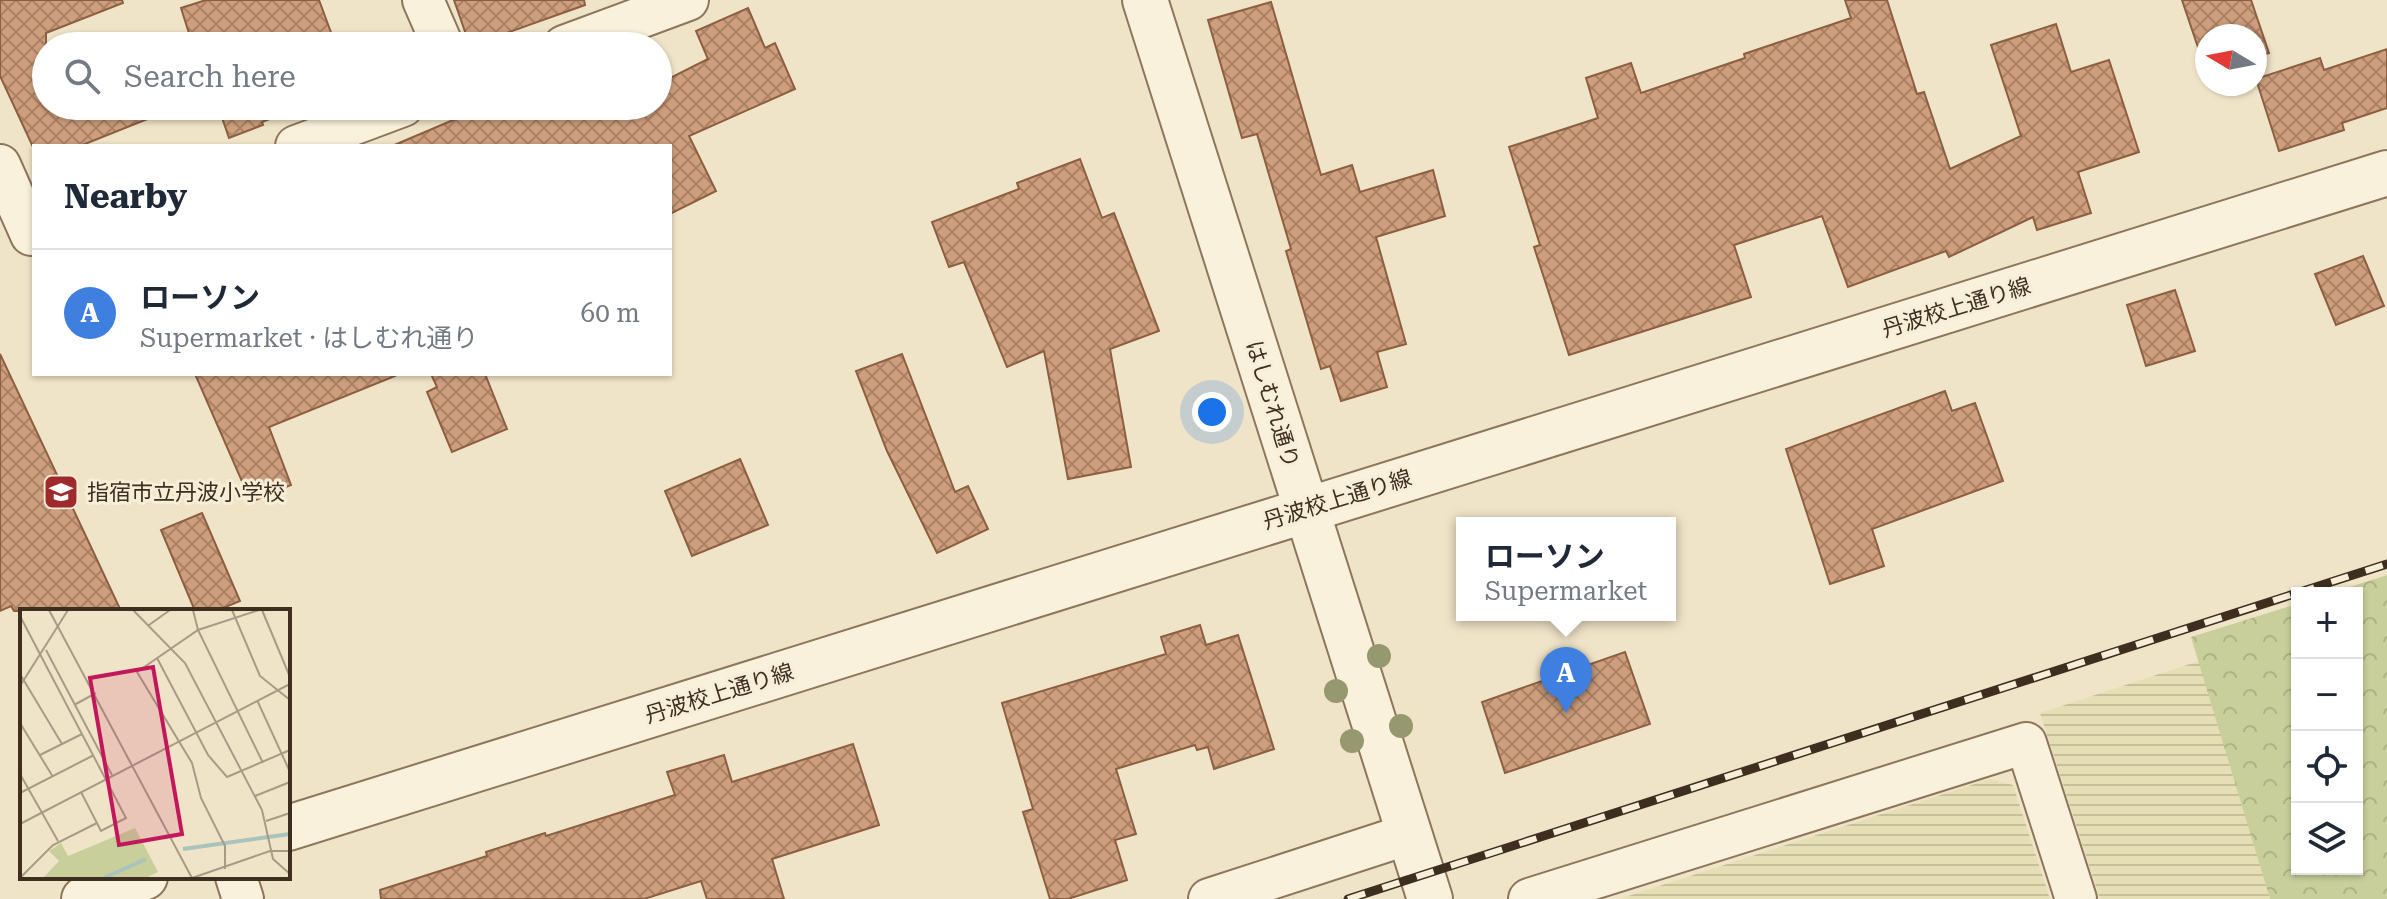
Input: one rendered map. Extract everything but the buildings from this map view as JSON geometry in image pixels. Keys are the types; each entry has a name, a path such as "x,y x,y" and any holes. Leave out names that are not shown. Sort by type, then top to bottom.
{"street":[{"path":"423,0 437,32"},
{"path":"602,32 688,0"},
{"name":"はしむれ通り","path":"1145,0 1430,899"},
{"path":"301,144 366,120"},
{"path":"0,165 32,235"},
{"name":"丹波校上通り線","path":"290,827 2387,173"},
{"path":"1529,899 2026,743 2076,899"},
{"path":"1209,899 1409,834"},
{"path":"84,899 139,879"},
{"path":"237,879 243,899"}],"shaded area":[{"path":"2199,661 2270,899 2100,899 2040,713"},
{"path":"1990,779 2013,785 2050,899 1619,899"}],"green space":[{"path":"2387,575 2387,899 2270,899 2191,637 2291,606 2291,875 2363,875 2363,587 2350,587"}],"railway":[{"path":"2316,587 2387,564"},
{"path":"1348,899 2291,595"}],"place":[{"name":"指宿市立丹波小学校","path":"61,492"},
{"name":"ローソン","path":"1566,713"}]}
